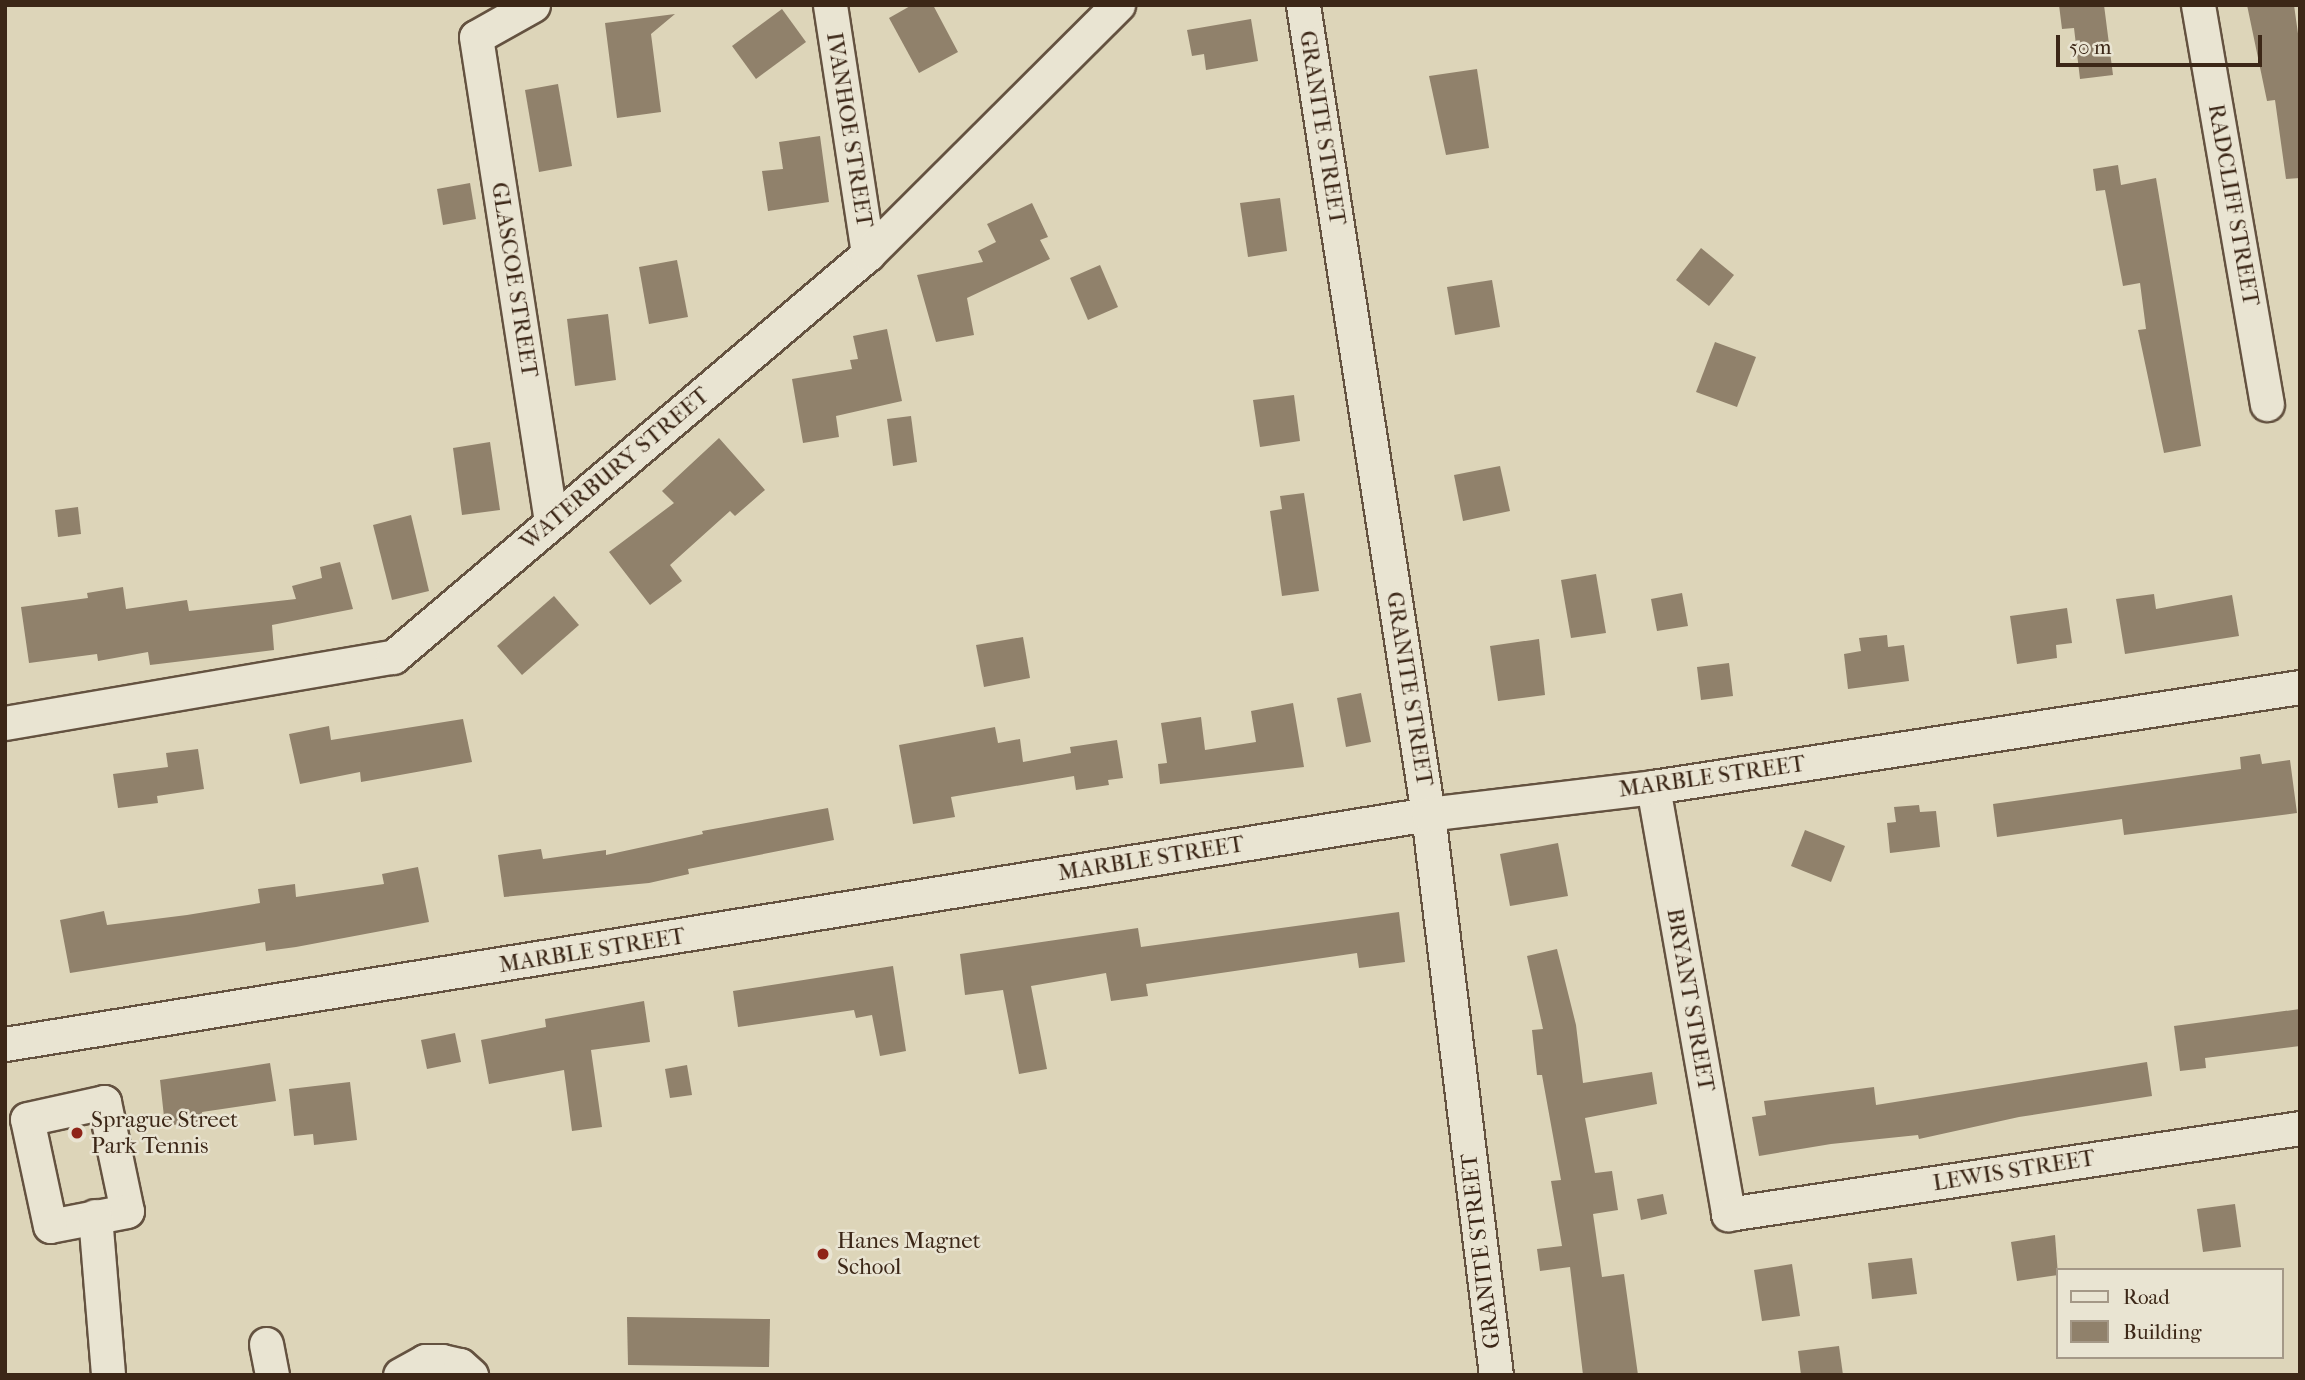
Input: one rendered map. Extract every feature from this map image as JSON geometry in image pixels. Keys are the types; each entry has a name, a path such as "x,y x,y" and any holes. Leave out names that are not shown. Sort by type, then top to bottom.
{"street":[{"name":"GLASCOE STREET","path":"533,5 476,37 551,523"},
{"name":"IVANHOE STREET","path":"830,5 867,254"},
{"name":"WATERBURY STREET","path":"5,723 393,657 867,254 1118,5"},
{"name":"GRANITE STREET","path":"1303,5 1428,814 1496,1375"},
{"name":"RADCLIFF STREET","path":"2198,5 2267,404"},
{"name":"MARBLE STREET","path":"5,1044 1428,814 1653,787 2300,687"},
{"name":"BRYANT STREET","path":"1653,787 1728,1214"},
{"name":"LEWIS STREET","path":"1728,1214 2300,1128"},
{"path":"94,1216 108,1375"},
{"path":"400,1375 425,1361 460,1365 471,1375"}],"building":[{"path":"912,5 933,5 958,52 919,73 889,18"},
{"path":"2059,5 2104,5 2113,75 2080,79 2074,28 2062,29"},
{"path":"2247,5 2294,5 2300,48 2300,178 2286,179 2275,100 2267,101"},
{"path":"782,9 806,42 756,79 732,46"},
{"path":"675,14 651,34 661,112 617,118 605,23"},
{"path":"1251,19 1258,61 1206,70 1204,54 1192,56 1187,30"},
{"path":"1477,69 1489,148 1446,155 1429,76"},
{"path":"558,84 572,166 539,172 525,90"},
{"path":"820,136 829,202 768,211 762,171 783,169 779,142"},
{"path":"2118,165 2121,185 2156,178 2201,446 2164,453 2138,330 2146,329 2140,283 2123,286 2105,190 2096,191 2093,169"},
{"path":"470,183 476,219 443,225 437,189"},
{"path":"1280,198 1287,251 1248,257 1240,203"},
{"path":"1032,203 1048,237 1040,240 1050,259 967,298 974,335 936,342 917,275 983,262 978,251 996,242 987,224"},
{"path":"1701,248 1734,275 1709,306 1676,280"},
{"path":"677,260 688,317 649,324 639,267"},
{"path":"1100,265 1118,307 1088,320 1070,278"},
{"path":"1492,280 1500,327 1455,335 1447,287"},
{"path":"608,314 616,380 575,386 567,319"},
{"path":"887,329 902,401 836,416 839,437 803,443 792,379 852,369 850,360 858,359 853,336"},
{"path":"1715,342 1756,357 1737,407 1696,392"},
{"path":"1294,395 1300,441 1260,447 1253,400"},
{"path":"911,416 917,462 893,466 887,419"},
{"path":"719,438 765,490 735,516 730,511 670,565 682,581 650,605 609,552 674,503 662,491"},
{"path":"490,442 500,510 462,515 453,448"},
{"path":"1500,466 1510,511 1463,521 1454,475"},
{"path":"1304,493 1319,591 1282,596 1270,511 1282,509 1280,496"},
{"path":"78,507 81,534 58,537 55,510"},
{"path":"411,515 429,591 392,600 373,525"},
{"path":"340,562 353,609 272,625 274,650 150,665 148,652 98,661 97,654 29,663 21,607 88,598 87,593 123,587 126,609 187,600 189,611 296,599 292,586 322,578 320,567"},
{"path":"1596,574 1606,633 1571,638 1561,580"},
{"path":"1682,593 1688,626 1657,631 1651,599"},
{"path":"2154,594 2156,609 2232,595 2239,636 2125,654 2116,599"},
{"path":"554,596 579,625 522,675 497,646"},
{"path":"2067,608 2072,643 2056,645 2057,658 2017,664 2010,616"},
{"path":"1887,635 1888,647 1904,645 1909,681 1848,689 1844,654 1861,651 1859,638"},
{"path":"1023,637 1030,678 984,687 976,645"},
{"path":"1539,639 1545,695 1498,701 1490,646"},
{"path":"1729,663 1733,696 1701,700 1697,667"},
{"path":"1361,693 1371,742 1346,747 1337,698"},
{"path":"1293,703 1304,767 1160,784 1158,764 1167,763 1161,723 1201,717 1205,750 1256,742 1251,711"},
{"path":"463,719 472,762 361,782 360,772 300,784 289,734 329,726 331,740"},
{"path":"995,727 998,743 1020,739 1023,762 1071,753 1070,747 1117,740 1123,778 1108,780 1109,785 1076,790 1074,776 951,797 955,817 913,824 899,745"},
{"path":"198,749 204,789 157,796 158,803 118,808 113,774 168,767 166,753"},
{"path":"2260,754 2262,764 2290,760 2297,813 2124,835 2122,819 1997,837 1993,804 2241,769 2240,757"},
{"path":"1919,805 1920,812 1936,811 1940,847 1890,853 1887,823 1896,822 1894,807"},
{"path":"828,808 834,840 688,869 689,874 649,883 504,897 498,855 541,849 543,859 606,850 606,855 703,834 702,831"},
{"path":"1805,830 1845,846 1831,882 1791,866"},
{"path":"1558,843 1568,896 1510,906 1500,854"},
{"path":"418,867 429,922 296,947 266,951 265,942 70,973 60,920 104,911 107,925 187,915 260,903 258,889 295,884 296,897 384,884 382,874"},
{"path":"1399,912 1405,962 1359,968 1357,953 1146,984 1148,996 1111,1001 1106,973 1031,986 1047,1069 1019,1074 1003,990 965,995 960,954 1138,928 1141,947"},
{"path":"1557,949 1576,1025 1583,1083 1652,1072 1657,1104 1585,1118 1595,1173 1612,1171 1618,1210 1593,1214 1602,1277 1624,1274 1638,1375 1583,1375 1570,1267 1540,1271 1537,1249 1562,1246 1551,1181 1561,1180 1542,1075 1537,1075 1532,1030 1543,1029 1527,956"},
{"path":"893,966 906,1051 880,1056 872,1015 856,1018 854,1010 738,1027 733,991"},
{"path":"644,1001 650,1042 591,1050 602,1127 572,1131 564,1070 489,1084 481,1040 546,1027 545,1019"},
{"path":"2300,1009 2300,1046 2205,1058 2206,1068 2180,1071 2174,1026"},
{"path":"455,1033 461,1062 427,1069 421,1040"},
{"path":"2147,1062 2152,1096 2019,1117 1919,1139 1918,1135 1831,1144 1759,1156 1752,1117 1766,1115 1764,1101 1874,1087 1876,1105"},
{"path":"270,1063 276,1101 202,1112 203,1121 165,1126 160,1080"},
{"path":"687,1065 692,1095 670,1098 665,1069"},
{"path":"350,1082 357,1140 314,1145 313,1134 294,1136 289,1089"},
{"path":"1663,1194 1667,1214 1641,1220 1637,1199"},
{"path":"2235,1204 2241,1247 2203,1252 2197,1209"},
{"path":"2055,1235 2056,1275 2017,1281 2011,1242"},
{"path":"1912,1258 1917,1294 1872,1299 1868,1263"},
{"path":"1792,1264 1800,1316 1762,1321 1754,1270"},
{"path":"627,1317 770,1319 769,1367 628,1365"},
{"path":"1839,1346 1843,1375 1801,1375 1798,1351"}],"place":[{"name":"Sprague Street Park Tennis","path":"77,1133"},
{"name":"Hanes Magnet School","path":"823,1254"}]}
